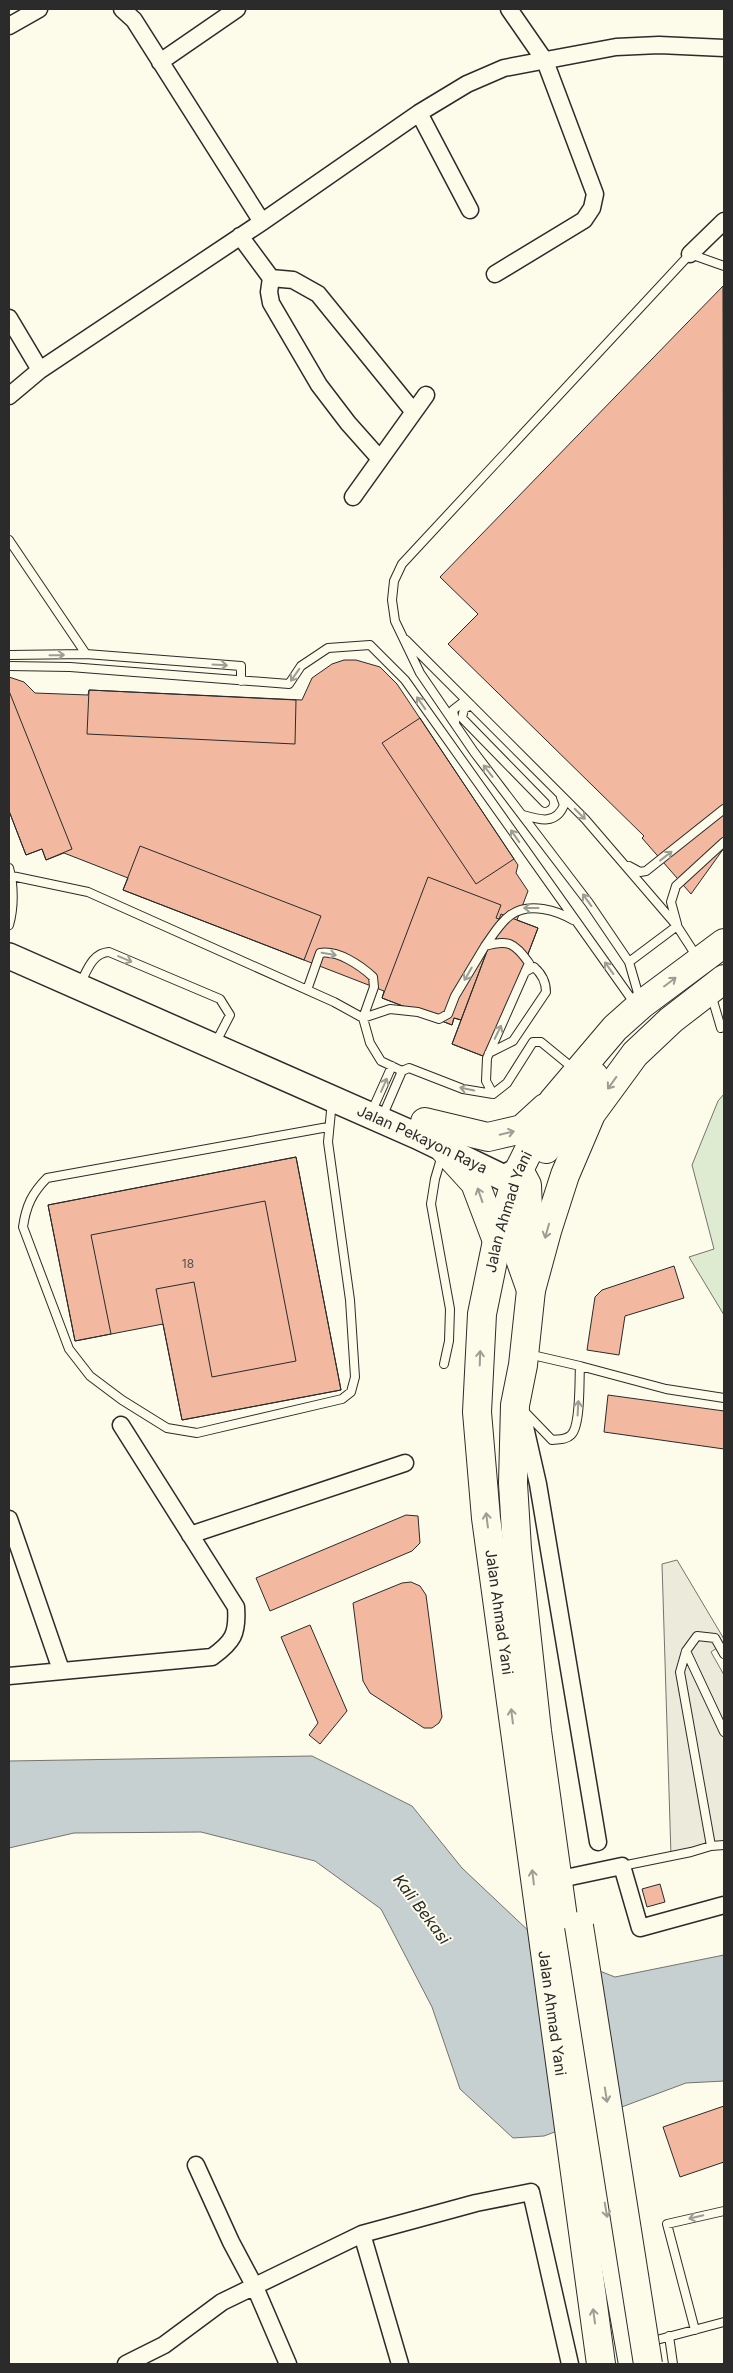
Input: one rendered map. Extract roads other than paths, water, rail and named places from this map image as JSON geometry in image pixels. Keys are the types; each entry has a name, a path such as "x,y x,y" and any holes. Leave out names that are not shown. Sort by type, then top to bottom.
{"highway":[{"name":"Jalan Ahmad Yani","path":"561,1924 486,1518 477,1412 482,1314 498,1241 520,1170 553,1101 615,1028 640,1006 724,943"},
{"name":"Jalan Ahmad Yani","path":"601,2364 585,2162 561,1924 517,1549 513,1483 515,1405 523,1359 531,1290 565,1175 591,1114 635,1054 671,1020 717,984"},
{"path":"531,1290 520,1259 528,1209 527,1185 520,1170 540,1156 596,1074 621,1045 717,984"},
{"path":"425,1122 488,1137 522,1129 553,1101"},
{"path":"444,1149 475,1183 498,1241"},
{"path":"523,1359 521,1408 524,1556 548,1747 570,1877 561,1924 637,2359"},
{"name":"Jalan Ahmad Yani","path":"585,2162 637,2359"}],"main road":[{"name":"Jalan Pekayon Raya","path":"9,956 215,1045 425,1122 520,1170"},
{"name":"Jalan Pekayon Raya","path":"80,987 444,1149 504,1178 520,1170"}],"street":[{"path":"9,26 39,9"},
{"path":"122,9 134,20 262,222"},
{"path":"160,62 237,9"},
{"path":"495,274 584,220 592,208 595,194 545,61 509,9"},
{"path":"9,396 40,370 262,222 419,113 467,84 504,68 616,48 659,45 724,48"},
{"path":"419,113 470,210"},
{"path":"690,254 724,221"},
{"path":"240,236 271,278 269,292 272,303 319,385 348,423 380,459"},
{"path":"271,278 294,280 318,294 413,411"},
{"path":"9,318 40,370"},
{"path":"353,497 426,395"},
{"path":"521,1408 538,1484 598,1842"},
{"path":"9,1676 212,1657 230,1644 238,1624 236,1607 121,1425"},
{"path":"190,1535 405,1464"},
{"path":"9,1519 61,1670"},
{"path":"570,1877 622,1866 640,1928 724,1905"},
{"path":"196,2165 231,2242 255,2286 288,2364"},
{"path":"126,2364 164,2345 222,2302 362,2234 476,2203 531,2192 570,2364"},
{"path":"362,2234 400,2364"}],"lane":[{"path":"640,1006 629,962 589,903 457,728 420,673 395,621 392,600 394,581 402,564 690,254 724,266"},
{"path":"9,540 86,654"},
{"path":"401,634 585,819 677,926 699,961"},
{"path":"9,666 70,667 289,684 301,666 328,648 370,645 404,680 577,922 640,1006"},
{"path":"9,655 86,654 241,666 241,680"},
{"path":"457,728 453,710 462,703 471,705"},
{"path":"471,705 464,709 462,718 545,803"},
{"path":"523,815 542,820 555,818 564,805 556,790"},
{"path":"624,864 640,872 646,871 724,809"},
{"path":"677,926 671,902 676,886 724,842"},
{"path":"9,868 12,876 12,914 9,925"},
{"path":"12,876 88,892 307,990 364,1018 390,1009 418,1012 439,1019 448,1014 455,996 485,946 502,921 517,909 532,907 556,911 577,922"},
{"path":"629,962 677,926"},
{"path":"485,946 498,942 510,943 521,951 529,963 489,1053 485,1070 486,1081 493,1094"},
{"path":"80,987 95,958 102,953 109,952 220,999 230,1015 215,1045"},
{"path":"307,990 320,953 328,952 350,961 374,977 374,987 364,1018 374,1049 381,1061 402,1071"},
{"path":"489,1053 513,1041 546,992 546,983 540,972 534,967 525,972"},
{"path":"717,984 723,1030"},
{"path":"381,1106 402,1071 408,1068 463,1089 493,1094 507,1083 532,1042 541,1042 577,1072"},
{"path":"381,1106 392,1066"},
{"path":"328,1127 47,1178 40,1185 26,1208 23,1227 69,1348 90,1376 122,1400 168,1428 197,1433 342,1399 351,1392 355,1378 350,1300 328,1142 332,1100"},
{"path":"444,1149 435,1178 431,1204 450,1309 449,1341 444,1364"},
{"path":"523,1359 580,1366 666,1389 724,1398"},
{"path":"521,1408 552,1440 566,1439 573,1434 577,1421 580,1366"},
{"path":"711,1846 680,1672 686,1651 697,1636 715,1638 724,1654"},
{"path":"686,1651 724,1732"},
{"path":"622,1866 711,1846 724,1845"},
{"path":"695,2330 667,2224 724,2211"},
{"path":"637,2359 668,2336 724,2322"},
{"path":"668,2336 673,2364"}],"water":[{"name":"Kali Bekasi","path":"312,1756 412,1806 462,1868 551,1952 615,1977 724,1955 724,2081 686,2083 544,2136 513,2138 460,2089 432,2007 381,1909 315,1861 201,1832 74,1833 9,1848 9,1761"}]}
